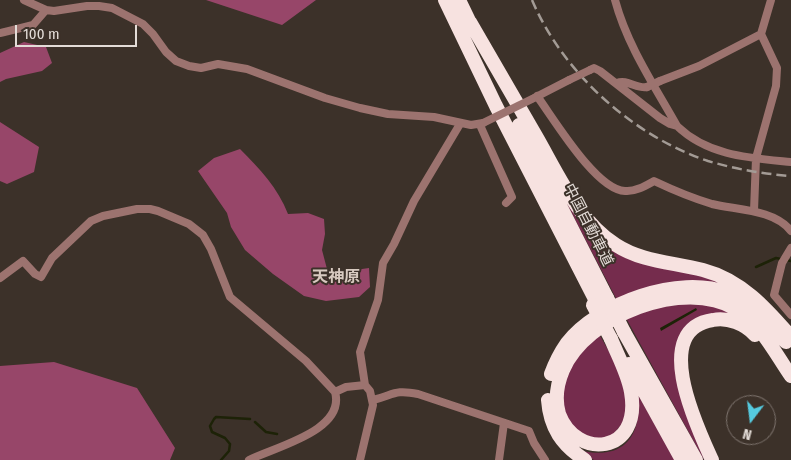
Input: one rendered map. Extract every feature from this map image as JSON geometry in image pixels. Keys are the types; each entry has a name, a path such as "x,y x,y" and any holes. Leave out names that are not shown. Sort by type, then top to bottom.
{"highway":[{"name":"中国自動車道","path":"445,0 541,194 682,460"},
{"name":"中国自動車道","path":"459,0 599,302"},
{"path":"470,22 574,202 598,231 616,245 635,255 702,270 726,278 758,300 791,376"},
{"path":"585,460 568,447 551,422 548,400 550,376 567,343 586,325 610,310 663,290 697,287 717,290 736,297 791,345"},
{"path":"617,336 631,393 632,414 622,439 610,448 595,450 578,444 566,432 557,401 557,390 563,370 575,350 592,333 612,320 656,302 701,297 724,303 768,325 791,363"},
{"path":"712,460 691,406 682,373 681,354 687,336 692,329 706,321 724,319 742,325 752,331 791,376"},
{"path":"768,325 770,353 791,387"},
{"name":"中国自動車道","path":"617,336 696,460"}],"street":[{"path":"24,0 46,10 63,11 87,6 112,8 143,24 166,52 176,61 189,66 201,68 218,64 229,65 266,75 324,98 388,114 434,117 460,124 481,124 594,68 617,83 660,118 677,126"},
{"path":"615,0 621,21 629,38 677,126 688,136 716,150 756,158 791,162"},
{"path":"754,211 756,158 776,86 777,68 761,34 771,0"},
{"path":"0,33 33,25 46,10"},
{"path":"617,83 624,81 636,86 647,87 699,66 761,34"},
{"path":"534,97 588,166 600,179 614,189 624,192 634,191 654,181 680,193 712,204 754,211 785,223 791,231"},
{"path":"360,460 373,400 365,385 360,352 378,300 383,263 414,201 460,124"},
{"path":"481,124 512,197 506,203"},
{"path":"0,278 23,261 35,274 41,277 52,258 86,225 96,219 150,209 189,224 202,235 211,249 230,297 306,361 335,392 337,398 333,414 321,426 291,442 249,460"},
{"path":"791,248 782,263 774,295 791,315"},
{"path":"335,392 346,387 365,385"},
{"path":"373,400 392,392 403,391 418,394 529,431 534,443 546,460"},
{"path":"499,460 504,423"}],"shaded area":[{"path":"206,0 316,0 282,25"},
{"path":"24,42 46,47 52,63 42,71 0,82 0,53"},
{"path":"0,122 39,147 34,172 7,184 0,181"},
{"path":"240,149 274,187 288,214 308,213 324,219 325,234 322,250 327,269 343,279 362,269 369,268 370,287 359,297 326,301 304,296 273,274 245,250 231,227 227,213 198,171 214,158"},
{"path":"556,179 598,236 708,276 754,306 618,302"},
{"path":"699,302 724,309 733,316 680,340 704,460 626,318 661,307"},
{"path":"696,308 697,310 661,331 660,328"},
{"path":"599,334 615,362 627,397 626,419 606,443 571,429 562,403 563,386 574,360"},
{"path":"54,362 137,388 175,448 170,460 0,460 0,366"},
{"path":"636,391 675,460 594,460 581,453 578,450 600,453 610,452 626,443 632,436 636,426 638,414"}],"waterway":[{"path":"756,267 776,258 791,261"},
{"path":"221,460 229,451 230,444 225,438 212,432 210,426 214,419 216,417 250,419"},
{"path":"255,422 266,432 277,434"}],"railway":[{"path":"532,0 545,27 582,76 604,98 653,136 680,150 708,161 749,171 791,176"}],"district":[{"name":"天神原","path":"336,278"}]}
